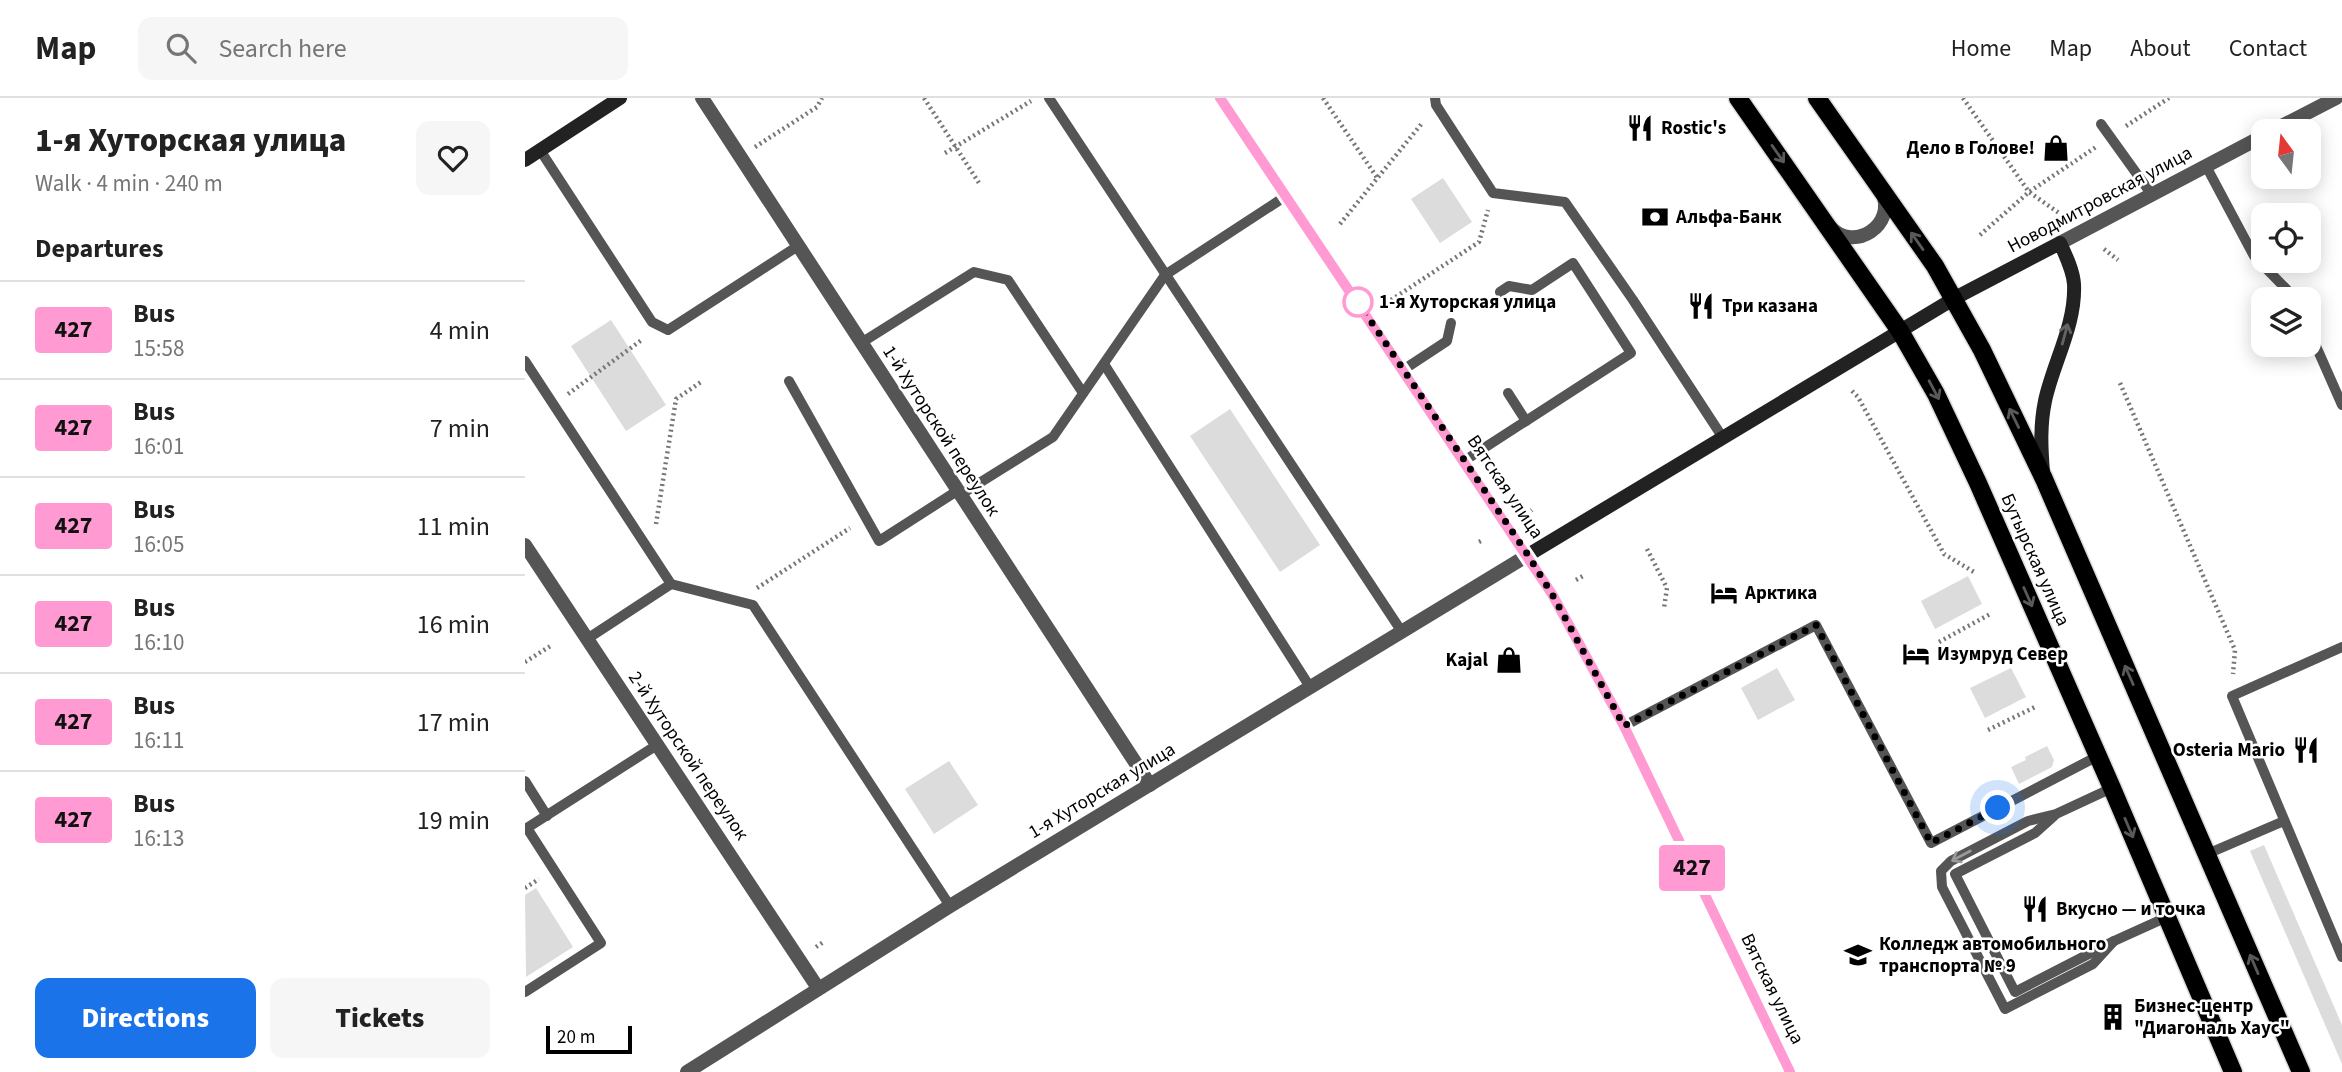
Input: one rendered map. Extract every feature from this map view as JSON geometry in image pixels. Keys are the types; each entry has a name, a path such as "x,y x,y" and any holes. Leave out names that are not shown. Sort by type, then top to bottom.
{"main road":[{"name":"Бутырская улица","path":"1738,98 1901,331 1936,394 2098,756 2233,1072"},
{"name":"Бутырская улица","path":"1817,98 1955,298 2044,479 2301,1072"}],"street":[{"path":"525,160 620,98"},
{"name":"1-й Хуторской переулок","path":"702,98 1150,785"},
{"name":"Вятская улица","path":"1220,98 1552,594 1624,726 1790,1072"},
{"path":"2295,119 2336,98"},
{"name":"Новодмитровская улица","path":"1901,331 1955,298 2251,142"},
{"path":"1826,223 1834,232 1845,237 1867,235 1876,229 1886,209 1880,188"},
{"path":"2044,479 2040,435 2045,400 2065,335 2074,284 2070,263 2060,243"},
{"name":"1-я Хуторская улица","path":"687,1072 950,906 1901,331"},
{"name":"2-й Хуторской переулок","path":"525,545 818,989"}],"lane":[{"path":"1049,98 1402,632"},
{"path":"1435,102 1493,193 1565,202 1640,310 1723,438"},
{"path":"2101,124 2152,195"},
{"path":"540,150 652,322 668,330 798,246"},
{"path":"2206,166 2254,256 2284,287"},
{"path":"789,381 879,541 1053,437 1165,275 1286,196"},
{"path":"1464,461 1631,353 1573,263 1532,290 1509,286 1500,292"},
{"path":"861,343 974,272 1008,280 1083,393"},
{"path":"1403,370 1447,341 1451,323"},
{"path":"2321,357 2342,405"},
{"path":"525,361 671,584 753,605 950,906"},
{"path":"1104,364 1310,687"},
{"path":"1508,393 1526,421"},
{"path":"587,639 671,584"},
{"path":"1624,726 1816,625 1931,843 2098,756"},
{"path":"2342,646 2232,696 2342,957"},
{"path":"525,992 601,943 527,828 657,746"},
{"path":"525,781 547,816"},
{"path":"2112,788 2056,814 2028,821 1951,861 1941,872 1942,887 2005,1009 2093,964 2113,941"},
{"path":"2056,814 2035,832 1955,874 2015,992 2113,941 2167,917"},
{"path":"2207,854 2284,821"}],"path":[{"path":"755,147 817,107 822,98"},
{"path":"923,98 979,183"},
{"path":"945,153 1036,98"},
{"path":"1323,98 1378,179"},
{"path":"1963,98 2029,192 2059,214"},
{"path":"1340,224 1378,179 1435,102"},
{"path":"1980,235 2029,192"},
{"path":"1391,300 1479,242 1493,193"},
{"path":"2103,249 2118,260"},
{"path":"553,404 661,326"},
{"path":"651,553 676,399 701,382"},
{"path":"2120,383 2235,650 2232,696"},
{"path":"1852,391 1858,397 1944,554 1974,572"},
{"path":"753,605 758,586 866,518"},
{"path":"1647,550 1667,588 1664,608"},
{"path":"1576,580 1583,576"},
{"path":"1939,642 1992,612"},
{"path":"525,662 552,645"},
{"path":"1988,730 2035,707"},
{"path":"816,947 825,942"}],"shaded area":[{"path":"1443,178 1472,222 1440,243 1411,199"},
{"path":"611,320 666,405 626,431 571,346"},
{"path":"1230,409 1320,545 1280,572 1190,436"},
{"path":"1968,576 1982,604 1935,629 1921,601"},
{"path":"1777,668 1795,700 1758,720 1741,688"},
{"path":"2011,668 2026,697 1985,718 1970,688"},
{"path":"2047,746 2054,760 2052,767 2019,784 2011,767"},
{"path":"949,761 978,805 934,834 905,789"},
{"path":"2264,845 2342,1025 2342,1064 2250,851"},
{"path":"536,888 573,947 526,977 525,895"}],"bus line":[{"name":"427","path":"1220,98 1552,594 1624,726 1790,1072"}],"place":[{"name":"Rostic's","path":"1640,128"},
{"name":"Дело в Голове!","path":"2056,148"},
{"name":"Альфа-Банк","path":"1655,217"},
{"name":"1-я Хуторская улица","path":"1358,302"},
{"name":"Три казана","path":"1701,306"},
{"name":"Арктика","path":"1724,593"},
{"name":"Изумруд Север","path":"1916,654"},
{"name":"Kajal","path":"1509,660"},
{"name":"Osteria Mario","path":"2306,750"},
{"name":"Вкусно — и точка","path":"2035,909"},
{"name":"Колледж автомобильного транспорта № 9","path":"1858,955"},
{"name":"Бизнес-центр \"Диагональ Хаус\"","path":"2113,1017"}],"route":[{"path":"1358,302 1528,555 1624,726 1816,625 1931,843 1998,808"}]}
